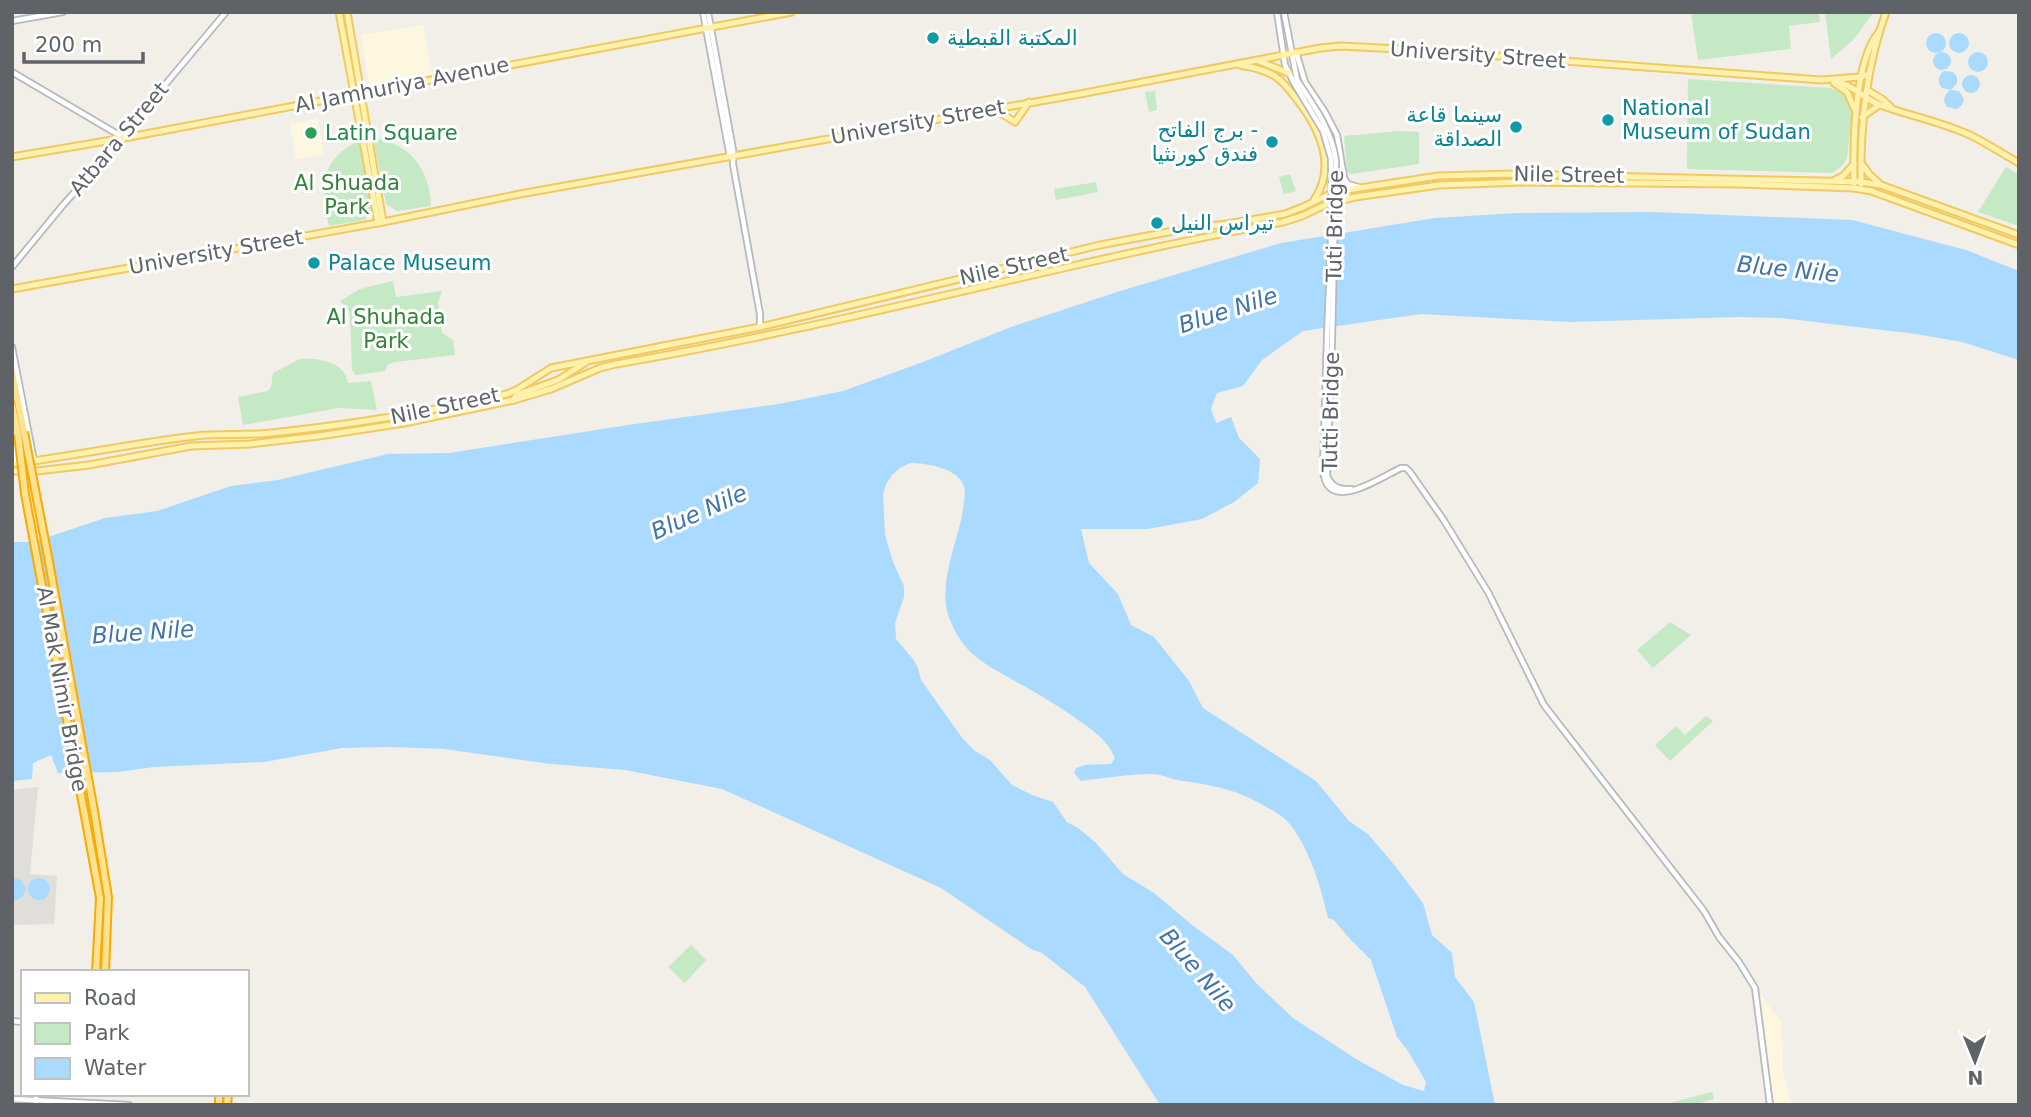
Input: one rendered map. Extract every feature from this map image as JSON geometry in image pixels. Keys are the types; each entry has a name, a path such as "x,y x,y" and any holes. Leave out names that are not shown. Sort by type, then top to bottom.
{"highway":[{"name":"Al Mak Nimir Bridge","path":"12,373 27,506 100,898 96,970"},
{"name":"Al Mak Nimir Bridge","path":"12,407 49,562 94,811 108,897 105,970"}],"main road":[{"path":"339,12 381,222"},
{"path":"347,12 357,94"},
{"name":"Al Jamhuriya Avenue","path":"12,157 792,12"},
{"path":"1859,115 1886,12"},
{"path":"1857,185 1858,93 1869,51 1879,33"},
{"name":"University Street","path":"12,289 1294,52 1340,46 1829,80 1844,83 1865,99 1879,105 1972,136 2019,163"},
{"path":"1256,60 1293,79"},
{"path":"1234,65 1263,70 1277,77 1306,111 1318,134 1326,162 1321,187 1311,203"},
{"name":"University Street","path":"1829,80 1861,78 1869,74"},
{"path":"1829,80 1847,92 1859,115"},
{"name":"University Street","path":"1867,90 1893,109"},
{"path":"993,109 1015,122 1029,102"},
{"path":"1859,115 1879,105"},
{"path":"1834,181 1857,162"},
{"path":"1857,162 1881,185"},
{"path":"1539,174 1540,182"},
{"name":"Nile Street","path":"15,464 146,442 204,435 237,436 376,420 472,402 513,392 551,368 762,326 1100,245 1277,215 1294,211 1334,192 1438,176 1539,174 1604,180"},
{"path":"1438,176 1439,185"},
{"name":"Nile Street","path":"12,471 37,471 106,462 180,447 234,445 347,432 474,410 551,389 600,368 707,348 1283,222 1325,205 1355,197 1439,185 1604,180 1881,185 2019,234"},
{"name":"Nile Street","path":"1805,183 1834,181 1857,185 2019,246"},
{"path":"1928,211 1930,203"},
{"path":"707,348 703,343 708,338"},
{"path":"514,400 516,395 558,380 591,360"},
{"path":"472,402 474,410"},
{"path":"200,446 204,435"},
{"path":"234,445 237,436"},
{"path":"98,450 97,458 106,462"}],"street":[{"path":"12,21 63,12"},
{"name":"Atbara Street","path":"12,267 63,205 124,138 138,117 226,12"},
{"path":"703,12 762,326"},
{"path":"708,12 708,29"},
{"path":"1277,12 1293,79"},
{"path":"1284,12 1305,82 1337,135 1344,178 1348,184 1359,188"},
{"path":"1293,79 1294,52"},
{"path":"12,72 124,138"},
{"path":"1284,84 1293,79"},
{"name":"Tuti Bridge","path":"1293,79 1323,131 1332,164 1325,467"},
{"path":"12,347 34,461"},
{"path":"15,464 18,431"},
{"name":"Tutti Bridge","path":"1325,467 1325,482 1333,490 1345,493 1401,468 1410,472 1488,592 1544,705 1703,911 1755,988 1770,1105"},
{"path":"12,1099 129,1105"}],"shaded area":[{"path":"423,25 432,74 369,84 361,35"},
{"path":"318,119 324,154 296,159 290,124"},
{"path":"38,787 30,874 57,876 54,924 12,925 12,790"},
{"path":"1762,996 1782,1024 1783,1073 1792,1105 1771,1105 1756,998"}],"green space":[{"path":"1691,12 1819,12 1820,22 1789,26 1791,49 1698,60"},
{"path":"1825,12 1874,12 1853,40 1831,59"},
{"path":"1688,79 1831,88 1843,94 1852,113 1847,158 1843,165 1832,173 1687,169"},
{"path":"1155,91 1157,110 1149,112 1145,92"},
{"path":"1419,132 1419,164 1351,174 1347,172 1344,136"},
{"name":"Al Shuada Park","path":"373,137 397,146 415,160 426,180 431,206 397,211 386,204"},
{"name":"Al Shuada Park","path":"361,140 373,206 365,220 329,226 324,199 326,175 337,156"},
{"path":"2006,167 2019,175 2019,226 1978,212"},
{"path":"1290,174 1296,191 1284,194 1279,177"},
{"path":"1096,182 1098,192 1056,200 1054,189"},
{"name":"Al Shuhada Park","path":"393,281 396,297 442,291 438,302 442,333 453,340 455,355 395,362 388,364 385,371 356,375 352,370 349,311 340,301 360,289"},
{"path":"300,359 322,360 336,365 346,376 348,383 371,381 377,410 339,408 243,425 238,397 268,391 273,373"},
{"path":"1670,622 1691,635 1653,668 1637,650"},
{"path":"1706,716 1713,721 1670,761 1655,745 1676,726 1685,735"},
{"path":"691,945 706,960 685,983 668,967"},
{"path":"1712,1092 1714,1099 1693,1105 1673,1105 1673,1102"}],"water":[{"path":"1936,33 1943,36 1946,43 1943,50 1936,53 1929,50 1926,43 1929,36"},
{"path":"1959,33 1966,36 1969,43 1966,50 1959,53 1952,50 1949,43 1952,36"},
{"path":"1942,52 1948,55 1951,61 1948,67 1942,70 1936,67 1933,61 1936,55"},
{"path":"1978,52 1985,55 1988,62 1985,69 1978,72 1971,69 1968,62 1971,55"},
{"path":"1944,71 1953,72 1957,77 1957,83 1951,90 1942,88 1939,83 1939,77"},
{"path":"1967,75 1975,75 1980,84 1978,91 1967,93 1962,88 1962,80"},
{"path":"1951,90 1959,91 1964,99 1957,109 1947,107 1944,100"},
{"name":"Blue Nile","path":"1651,212 1852,220 1966,250 2019,271 2019,360 1962,342 1781,318 1569,322 1421,314 1303,331 1262,360 1243,386 1217,393 1211,409 1216,423 1231,417 1239,438 1260,459 1258,483 1234,502 1202,519 1148,529 1081,529 1089,563 1118,594 1131,625 1154,637 1189,681 1203,708 1316,781 1349,821 1368,834 1423,903 1432,935 1452,953 1455,977 1474,1002 1495,1105 1160,1105 1085,987 1042,953 1031,949 941,888 722,789 625,770 551,764 444,749 389,747 342,748 264,762 154,767 117,772 58,773 51,755 33,763 32,779 12,781 12,542 33,542 105,518 157,511 231,486 278,480 388,454 449,453 779,404 843,391 1011,327 1281,243 1435,218 1519,213","holes":["910,463 932,465 947,470 963,484 965,495 962,516 948,568 945,595 950,620 962,642 976,657 1060,707 1103,740 1115,758 1111,764 1076,768 1074,773 1081,781 1158,775 1235,792 1286,820 1307,853 1328,918 1334,920 1371,960 1397,1037 1426,1082 1424,1091 1403,1085 1356,1059 1293,1018 1257,984 1233,955 1154,893 1123,874 1095,842 1067,822 1053,802 1012,785 990,760 975,751 963,739 921,680 913,659 896,639 895,623 904,597 904,586 885,535 883,494 892,475"]},
{"path":"12,878 21,880 26,888 23,896 15,901 12,900"},
{"path":"39,878 47,881 50,889 47,897 39,900 31,897 28,889 31,881"}],"place":[{"name":"المكتبة القبطية","path":"933,38"},
{"name":"National Museum of Sudan","path":"1608,120"},
{"name":"سينما قاعة الصداقة","path":"1516,127"},
{"name":"Latin Square","path":"311,133"},
{"name":"برج الفاتح - فندق كورنثيا","path":"1272,142"},
{"name":"تيراس النيل","path":"1157,223"},
{"name":"Palace Museum","path":"314,263"}]}
